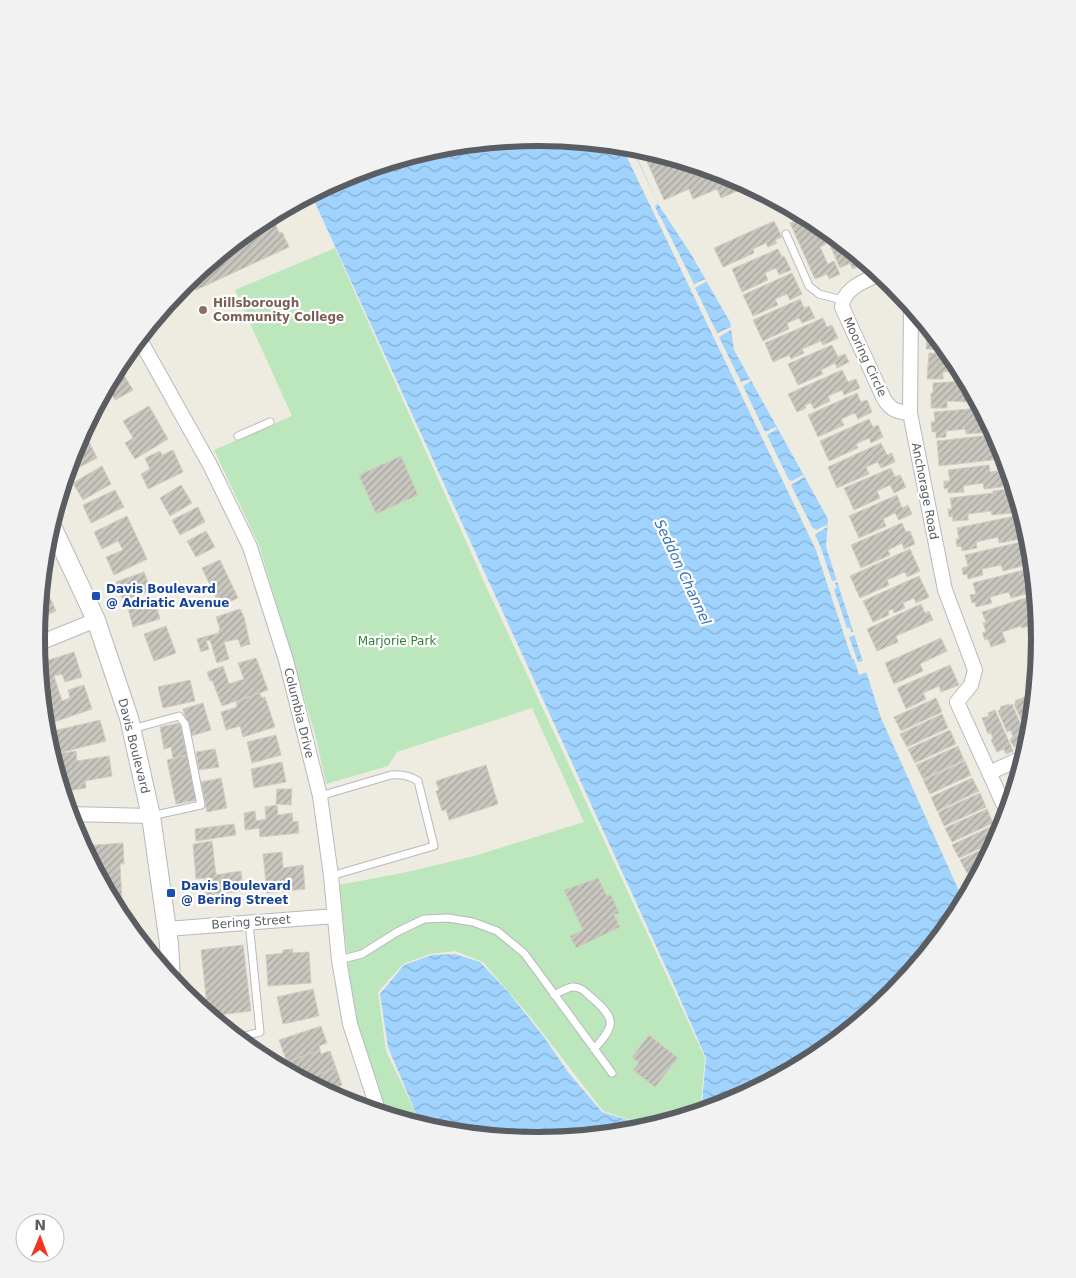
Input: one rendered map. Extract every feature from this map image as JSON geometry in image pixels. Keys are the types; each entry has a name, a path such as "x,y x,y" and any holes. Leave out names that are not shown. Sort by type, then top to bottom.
{"street":[{"name":"Mooring Circle","path":"873,277 847,293 842,300 842,307 890,409 910,413"},
{"name":"Anchorage Road","path":"911,316 910,413 945,590 975,670 971,685 957,702 989,773"},
{"name":"Columbia Drive","path":"143,345 210,465 250,547 286,660 320,796 331,876 339,960 350,1024 376,1105"},
{"name":"Davis Boulevard","path":"53,547 96,620 113,668 131,729 151,816 168,936"},
{"path":"45,641 96,620"},
{"path":"1003,803 989,773 1016,760"},
{"path":"78,814 151,816"},
{"name":"Bering Street","path":"168,936 249,922 335,916"},
{"path":"167,964 168,936"}],"lane":[{"path":"786,234 810,286 819,294 842,300"},
{"path":"238,436 270,422"},
{"path":"131,729 180,716 185,724 200,805 151,816"},
{"path":"320,796 391,775 401,774 412,777 418,781 434,846 331,876"},
{"path":"339,960 362,954 396,932 424,919 448,918 473,922 497,930 524,953 612,1072"},
{"path":"246,1036 260,1032 249,922"},
{"path":"554,995 571,987 580,988 605,1009 610,1020 608,1033 594,1049"}],"green space":[{"name":"Marjorie Park","path":"335,248 485,584 705,1058 701,1102 696,1106 637,1122 603,1111 532,1019 483,962 455,951 430,954 403,964 378,992 386,1051 418,1117 385,1108 355,1023 339,885 407,872 474,856 584,822 532,708 397,752 388,766 326,784 316,738 259,545 214,450 292,416 235,290"}],"water":[{"name":"Seddon Channel","path":"506,147 570,147 636,156 658,204 691,254 730,322 734,350 828,519 826,547 881,718 960,894 948,913 909,964 863,1010 812,1049 784,1066 756,1081 700,1104 706,1058 314,200 380,172 442,155"},
{"path":"455,954 480,962 509,993 544,1037 568,1072 602,1112 636,1123 602,1128 538,1132 474,1128 418,1117 388,1047 380,994 404,965 432,955"}],"pier":[{"path":"625,154 635,155 658,204 655,206 659,216 694,284 705,279 707,281 695,288 717,333 731,327 731,330 719,337 741,382 750,379 751,381 743,386 765,432 776,427 777,429 767,435 789,480 792,481 803,475 804,477 791,485 813,529 816,530 827,525 827,527 815,535 832,581 837,580 838,582 835,583 837,588 834,589 847,628 850,628 851,632 854,632 855,635 849,637 858,662 863,661 867,672 859,675 854,659 852,659 816,550"}],"building":[{"path":"645,158 696,172 740,190 721,198 717,189 693,199 689,189 664,200"},
{"path":"797,220 823,237 826,244 820,247 828,264 834,261 840,274 829,279 827,274 815,279 790,223"},
{"path":"774,221 782,237 775,240 777,243 768,247 766,243 753,249 754,253 723,267 714,248"},
{"path":"275,223 279,233 282,232 289,247 196,290 194,286 213,268"},
{"path":"828,241 860,266 853,269 850,263 840,268"},
{"path":"778,249 791,270 779,275 776,268 765,273 768,280 742,292 732,269"},
{"path":"792,273 802,294 790,300 787,294 775,299 778,305 753,316 743,295"},
{"path":"800,299 804,308 809,306 815,318 802,323 799,318 787,323 789,329 763,341 753,320"},
{"path":"823,318 827,327 832,325 838,338 823,345 821,341 802,349 804,353 791,359 789,355 773,362 765,343"},
{"path":"927,336 937,350 926,349"},
{"path":"832,345 838,357 845,354 849,362 837,368 835,363 821,370 823,374 798,385 788,364"},
{"path":"929,353 939,353 952,371 943,372 943,379 927,379"},
{"path":"842,370 848,382 856,379 860,388 844,395 842,390 828,396 830,401 814,409 811,403 805,405 806,408 797,412 788,394"},
{"path":"123,373 133,390 115,400 111,393"},
{"path":"958,381 970,402 947,401 947,408 931,408 933,383"},
{"path":"857,393 861,402 867,400 872,412 858,419 855,413 841,419 844,425 818,437 808,415"},
{"path":"149,406 168,439 135,459 125,443 133,438 123,421"},
{"path":"974,409 985,433 966,434 965,429 946,431 946,437 936,438 936,432 932,432 931,422 935,422 934,412"},
{"path":"869,419 873,427 878,425 883,437 871,443 869,438 856,444 858,448 829,461 820,441"},
{"path":"986,436 997,459 939,466 937,441"},
{"path":"87,440 97,458 76,469 83,450"},
{"path":"881,443 887,455 892,453 895,462 881,468 878,462 866,467 869,474 837,488 828,467"},
{"path":"173,450 183,472 148,489 141,474 150,469 145,458 160,451 162,455"},
{"path":"401,456 418,495 376,514 359,475"},
{"path":"989,465 990,472 1001,471 1007,486 984,489 983,483 963,486 964,492 948,493 948,488 944,489 944,481 950,481 948,470"},
{"path":"102,466 111,484 83,500 73,483"},
{"path":"891,468 895,477 900,475 906,487 894,493 890,485 877,491 880,498 854,510 844,488"},
{"path":"181,485 192,503 170,516 160,498"},
{"path":"1007,489 1012,513 992,515 991,511 968,514 968,520 953,521 952,516 949,517 948,509 952,509 950,498 993,493 993,491"},
{"path":"115,490 124,507 91,523 83,505"},
{"path":"897,495 902,508 908,505 912,514 899,520 895,513 883,519 886,526 859,538 849,516"},
{"path":"198,507 205,522 180,535 172,520"},
{"path":"127,516 147,559 114,575 106,557 123,550 118,541 102,549 94,532"},
{"path":"1015,516 1020,539 999,543 998,537 976,542 977,548 962,551 961,546 957,547 956,539 959,539 957,528"},
{"path":"902,523 906,532 910,531 915,544 904,549 902,543 888,550 890,555 861,568 851,545"},
{"path":"206,531 215,547 196,557 187,541"},
{"path":"1021,542 1025,565 1003,571 1001,565 982,569 983,575 968,579 967,574 963,575 962,568 968,566 965,555"},
{"path":"910,549 920,571 907,577 905,572 887,580 889,585 860,598 850,576"},
{"path":"220,560 238,598 220,606 202,568"},
{"path":"1026,569 1029,593 1011,598 1009,592 990,597 992,603 976,607 975,602 972,603 970,595 976,594 973,583"},
{"path":"144,572 151,591 123,600 116,582"},
{"path":"919,576 929,597 916,603 914,598 903,603 905,608 894,613 893,609 888,611 889,615 873,622 863,601"},
{"path":"47,592 56,611 46,616"},
{"path":"1029,597 1031,625 1022,628 1021,626 1002,632 1006,642 991,647 988,639 985,640 982,633 986,632 983,623 986,622 982,612"},
{"path":"155,601 160,619 133,627 128,608"},
{"path":"921,604 925,613 929,611 933,620 896,636 898,642 877,651 867,629"},
{"path":"240,609 244,617 250,644 241,647 238,639 224,642 229,659 217,663 210,640 206,641 209,649 201,652 197,639 218,633 220,629 216,617"},
{"path":"166,626 176,653 154,661 144,634"},
{"path":"941,638 947,651 920,664 923,671 894,684 885,663"},
{"path":"74,652 82,677 65,682 62,674 54,676 62,701 70,698 68,690 84,685 92,709 52,723 46,661"},
{"path":"256,658 268,690 222,706 207,672 223,666 229,684 244,679 238,663"},
{"path":"950,665 959,685 941,692 939,686 923,693 926,699 906,709 897,688"},
{"path":"190,680 195,701 163,708 158,687"},
{"path":"260,693 262,698 265,697 275,727 243,737 240,726 226,730 221,712 237,707 236,702"},
{"path":"1028,697 1023,724 1014,704 1016,703 1015,701"},
{"path":"936,698 942,712 901,731 894,717"},
{"path":"203,703 211,730 191,736 183,709"},
{"path":"1012,704 1023,729 1018,749 1017,746 1014,747 1010,740 1013,736 1010,730 1007,732 998,711 1001,709 1000,707"},
{"path":"995,710 1013,751 1006,754 1004,749 997,752 991,740 993,739 991,733 988,734 982,718 989,716 988,713"},
{"path":"942,714 948,728 907,747 900,734"},
{"path":"100,720 106,741 59,753 53,731"},
{"path":"180,723 187,755 173,758 171,747 164,749 160,727"},
{"path":"950,730 956,744 915,763 908,749"},
{"path":"276,735 281,755 252,763 247,742"},
{"path":"958,746 964,760 923,779 916,765"},
{"path":"215,749 219,767 199,770 196,752"},
{"path":"76,751 77,761 109,756 112,776 85,781 86,788 69,791 59,754"},
{"path":"187,755 197,800 176,804 167,760"},
{"path":"965,761 971,775 930,794 923,780"},
{"path":"282,762 286,782 254,788 251,769"},
{"path":"486,765 498,804 449,820 446,809 442,811 436,791 439,790 436,781"},
{"path":"221,778 227,808 207,812 201,782"},
{"path":"972,778 979,791 937,811 931,797"},
{"path":"277,789 292,789 291,805 276,804"},
{"path":"980,793 986,807 944,826 938,812"},
{"path":"277,805 278,815 292,813 293,822 298,821 299,833 260,837 259,828 245,830 244,813 255,811 256,821 266,819 265,807"},
{"path":"987,809 993,823 952,842 945,828"},
{"path":"234,824 236,835 196,841 195,829"},
{"path":"994,825 985,846 959,858 952,845"},
{"path":"212,841 216,875 241,871 243,891 206,895 205,878 196,879 193,844"},
{"path":"123,843 124,864 120,864 122,904 111,886 91,845"},
{"path":"984,849 973,870 967,873 960,860"},
{"path":"282,852 283,868 303,865 305,889 267,893 263,854"},
{"path":"598,878 607,896 611,895 619,913 614,915 620,927 576,948 570,936 583,930 564,890"},
{"path":"243,945 251,1011 219,1015 207,1004 201,950"},
{"path":"293,949 292,953 309,952 311,983 268,986 266,955 283,953 283,950"},
{"path":"313,989 319,1016 283,1024 277,997"},
{"path":"321,1026 327,1043 319,1046 320,1050 287,1062 279,1040"},
{"path":"649,1035 678,1058 655,1087 633,1070 639,1063 632,1057"},
{"path":"320,1050 321,1054 330,1051 336,1068 312,1077 287,1062"},
{"path":"336,1068 342,1085 335,1088 312,1077"}],"place":[{"name":"Hillsborough Community College","path":"203,310"},
{"name":"Davis Boulevard @ Adriatic Avenue","path":"96,596"},
{"name":"Davis Boulevard @ Bering Street","path":"171,893"}]}
